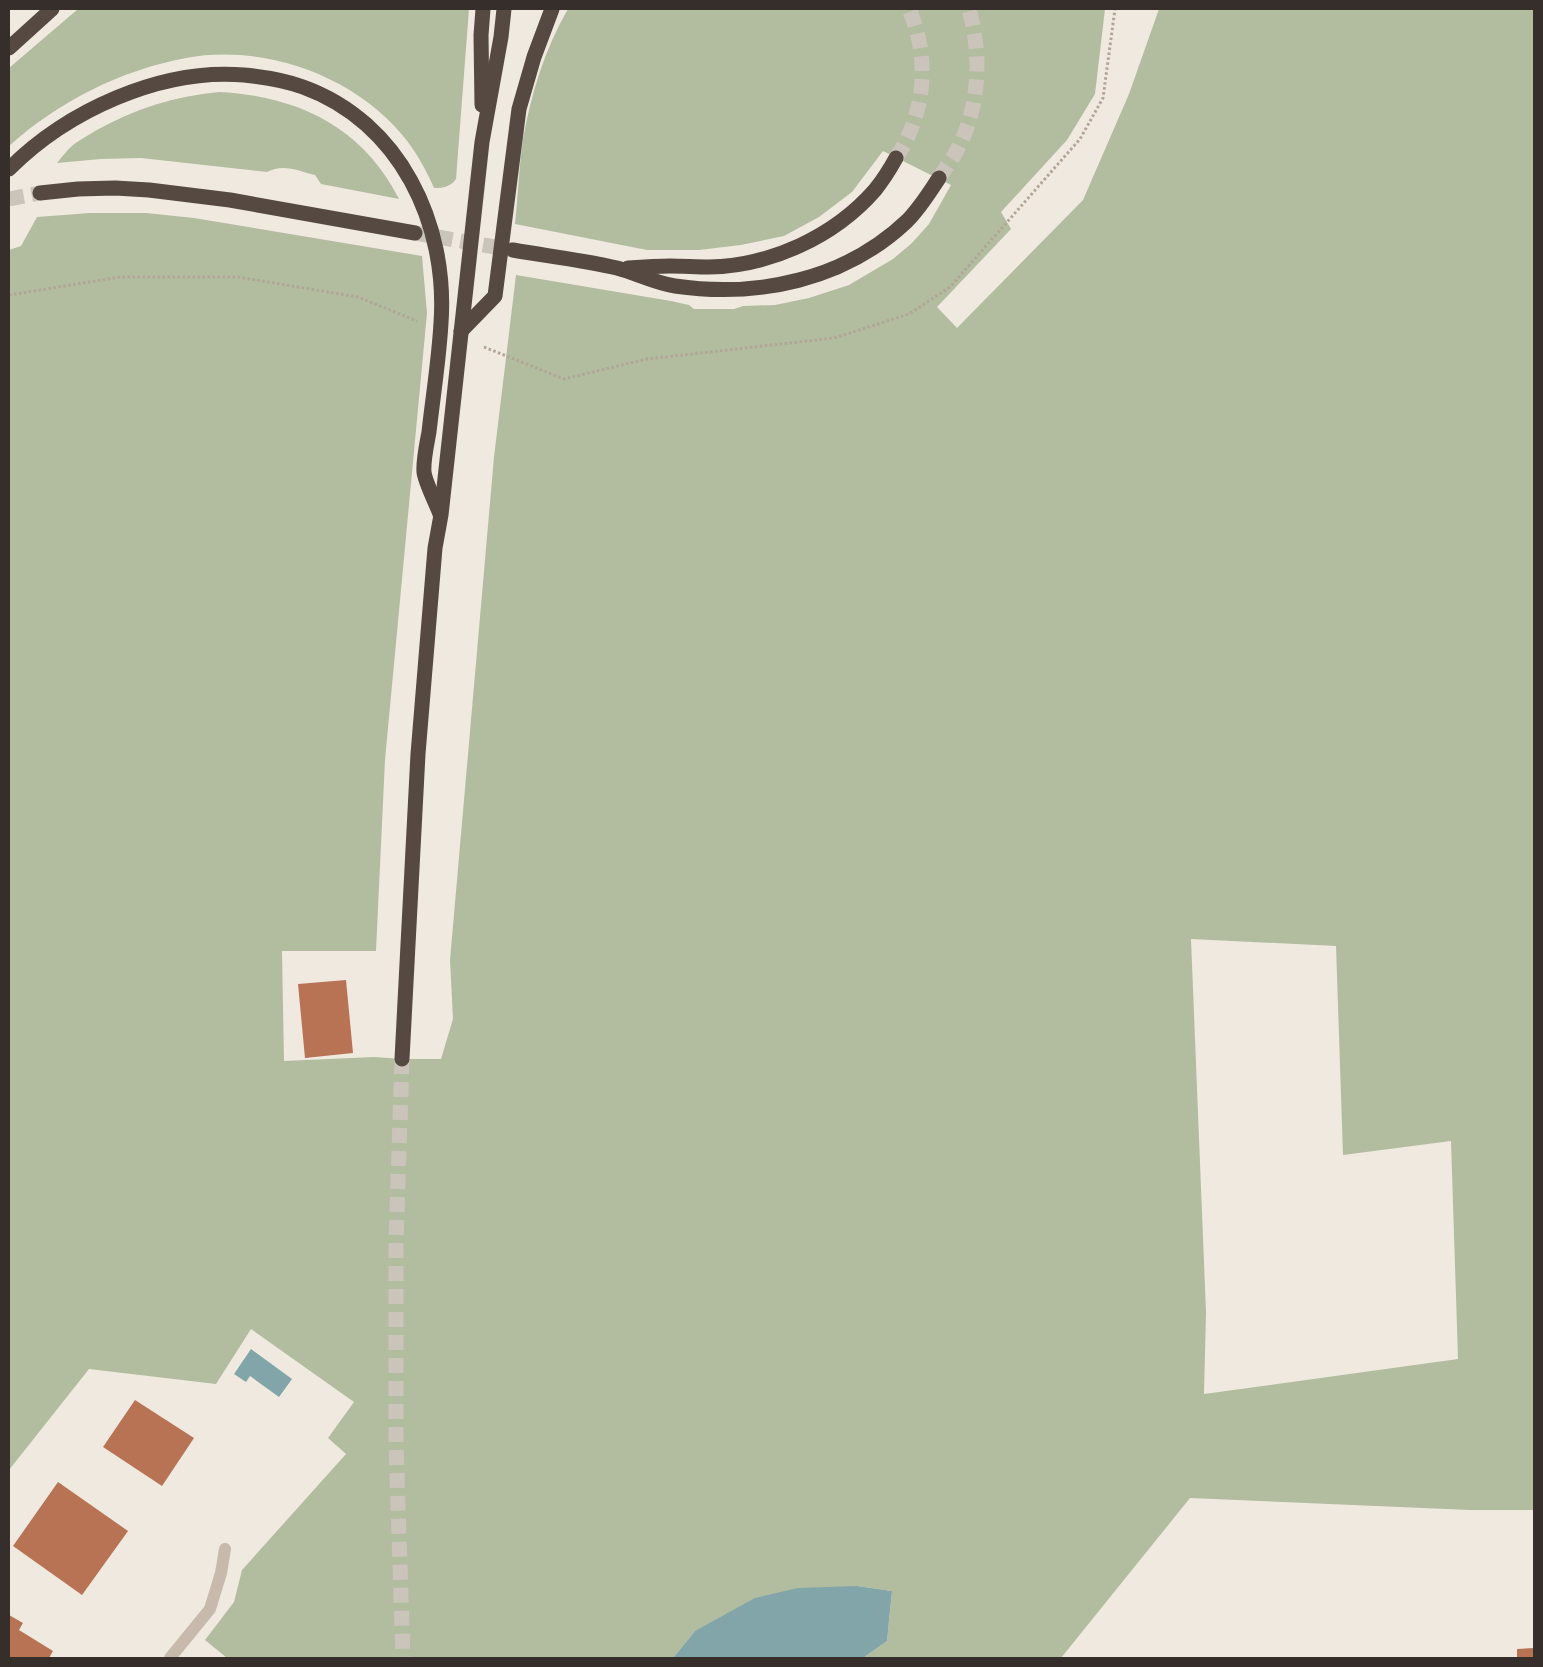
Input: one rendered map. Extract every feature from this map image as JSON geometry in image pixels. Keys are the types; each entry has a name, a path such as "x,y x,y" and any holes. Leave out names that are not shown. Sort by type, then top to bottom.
{"highway":[{"path":"9,48 52,9"},
{"path":"482,142 481,35 483,9"},
{"path":"402,1059 406,955 419,744 434,557 441,515 482,142 501,37 504,9"},
{"path":"460,331 495,296 519,109 534,57 552,9"},
{"path":"13,165 38,142 73,120 119,97 153,85 191,77 233,74 286,82 322,95 373,130 402,164 422,202 431,224 437,249 442,290 441,322 424,473 441,515"},
{"path":"617,268 710,267 735,264 765,258 798,246 826,232 852,212 876,189 896,158"},
{"path":"513,250 617,268 673,286 710,288 767,286 789,283 812,277 850,262 894,232 914,213 938,178"},
{"path":"40,193 115,188 158,191 247,203 415,232"}],"street":[{"path":"170,1658 210,1609 221,1573 225,1549"}],"green space":[{"path":"78,9 469,9 456,179 446,187 434,188 423,165 408,142 388,119 364,99 337,83 308,70 278,61 247,56 216,55 186,58 162,63 114,80 69,102 48,115 9,146 9,68"},
{"path":"568,9 1105,9 1095,94 1067,140 1001,212 1011,229 937,307 957,328 1083,200 1129,94 1159,9 1534,9 1534,1510 1470,1510 1190,1498 1061,1658 863,1658 887,1641 892,1591 857,1586 695,1631 673,1658 227,1658 205,1640 234,1602 242,1570 346,1454 328,1438 354,1402 251,1329 216,1384 89,1369 9,1470 9,250 21,246 37,217 90,213 146,213 194,218 422,256 427,313 385,760 376,951 282,951 284,1061 374,1057 441,1059 453,1019 450,960 494,457 516,275 671,301 689,305 694,309 734,309 743,306 775,305 809,298 849,285 893,259 912,243 929,224 951,185 883,151 852,192 819,217 784,236 741,245 699,250 647,250 515,224 526,122 540,72 552,39","holes":["1191,939 1336,946 1343,1155 1451,1141 1458,1359 1204,1394 1206,1312"]},
{"path":"219,92 275,100 300,108 324,120 346,134 366,152 384,174 399,199 321,184 315,175 285,168 273,169 267,172 141,158 57,163 75,143 125,116 171,100"}],"water":[{"path":"251,1349 292,1379 279,1397 250,1376 246,1382 234,1374"},
{"path":"857,1586 892,1591 887,1641 863,1658 673,1658 695,1631 755,1598 798,1588"}],"building":[{"path":"346,980 353,1053 305,1058 298,984"},
{"path":"135,1400 194,1438 162,1486 103,1447"},
{"path":"58,1482 128,1531 82,1595 13,1546"},
{"path":"9,1615 23,1623 19,1630 53,1651 49,1658 9,1658"},
{"path":"1534,1648 1534,1658 1517,1658 1517,1649"}],"tunnel":[{"path":"896,158 915,119 921,87 922,71 919,39 909,9"},
{"path":"939,178 964,135 974,100 977,63 976,45 969,9"},
{"path":"9,199 40,193"},
{"path":"415,233 512,250"},
{"path":"402,1059 396,1242 396,1443 403,1658"}]}
